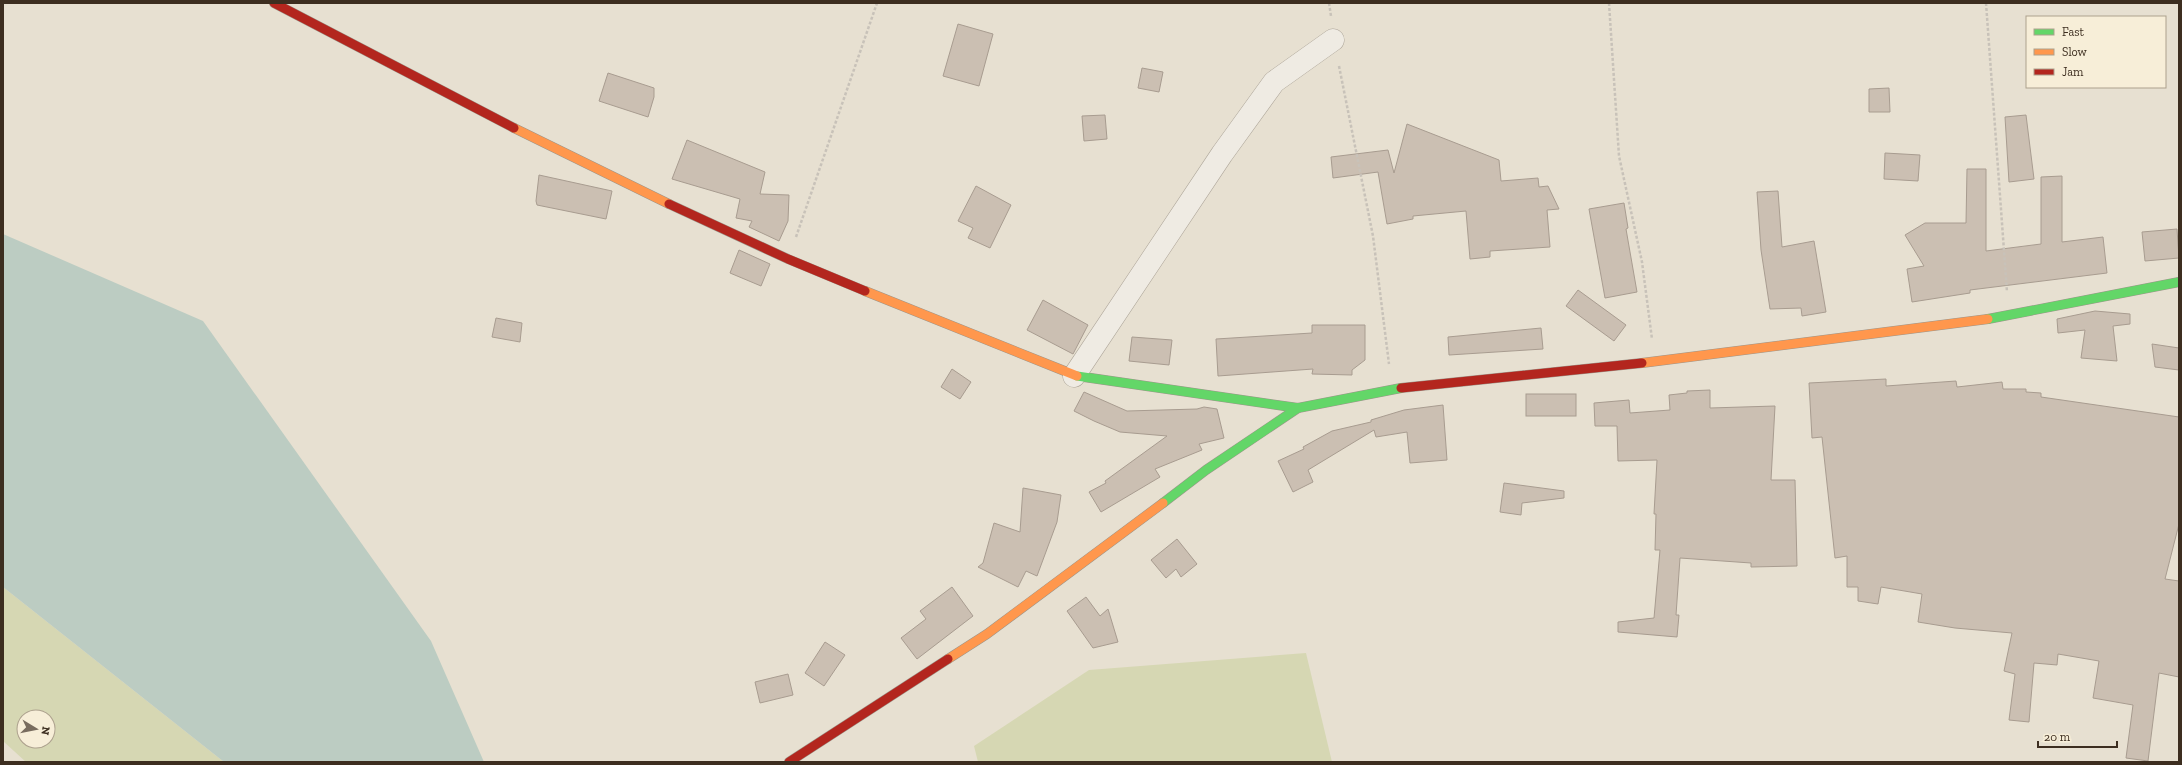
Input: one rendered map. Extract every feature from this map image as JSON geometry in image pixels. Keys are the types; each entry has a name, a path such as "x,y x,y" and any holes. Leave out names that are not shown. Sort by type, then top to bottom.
{"main road":[{"path":"274,3 510,126 616,179 788,259 1074,376 1298,408 1392,389 1656,362 2008,316 2179,282"},
{"path":"789,762 986,634 1206,470 1298,408"}],"street":[{"path":"1074,376 1222,154 1274,82 1333,40"}],"path":[{"path":"788,259 878,3"},
{"path":"1330,3 1333,40 1373,236 1392,389"},
{"path":"1609,3 1619,156 1642,262 1656,362"},
{"path":"1986,3 2008,316"}],"green space":[{"path":"3,587 224,762 26,762 3,741"},
{"path":"1306,653 1332,762 978,762 974,746 1089,670"}],"shaded area":[{"path":"3,234 203,321 431,641 484,762 224,762 3,587"}],"building":[{"path":"958,24 993,34 979,86 943,76"},
{"path":"1142,68 1163,72 1159,92 1138,88"},
{"path":"608,73 654,88 654,97 648,117 599,101"},
{"path":"1889,88 1890,112 1869,112 1869,89"},
{"path":"1105,115 1107,139 1084,141 1082,116"},
{"path":"2026,115 2034,179 2009,182 2005,117"},
{"path":"1407,124 1499,160 1501,181 1538,178 1539,187 1548,186 1559,209 1547,210 1550,247 1490,251 1490,257 1470,259 1466,211 1413,216 1413,219 1387,224 1378,172 1333,178 1331,157 1388,150 1394,173"},
{"path":"687,140 765,172 760,194 789,195 788,221 779,241 749,227 752,221 736,218 740,199 672,179"},
{"path":"1885,153 1920,155 1918,181 1884,179"},
{"path":"1967,169 1986,169 1986,251 2041,244 2041,177 2062,176 2062,242 2103,237 2107,273 1970,290 1970,293 1912,302 1907,269 1924,266 1905,235 1925,223 1966,223"},
{"path":"539,175 612,191 606,219 537,205 536,201"},
{"path":"976,186 1011,205 990,248 968,238 973,228 958,221"},
{"path":"1778,191 1782,247 1814,241 1826,312 1802,316 1801,308 1770,309 1761,250 1757,192"},
{"path":"1624,203 1628,228 1626,229 1637,292 1605,298 1589,209"},
{"path":"2177,229 2179,258 2145,261 2142,232"},
{"path":"739,250 770,264 761,286 730,273"},
{"path":"1578,290 1626,325 1614,341 1566,306"},
{"path":"1043,300 1088,325 1073,354 1027,330"},
{"path":"2095,311 2130,314 2130,324 2113,326 2117,361 2081,358 2085,330 2058,333 2057,319"},
{"path":"496,318 522,323 520,342 492,337"},
{"path":"1312,325 1365,325 1365,360 1352,370 1352,375 1312,374 1313,369 1218,376 1216,339 1312,333"},
{"path":"1541,328 1543,349 1449,355 1448,337"},
{"path":"1132,337 1172,340 1169,365 1129,361"},
{"path":"2152,344 2179,348 2179,370 2155,367"},
{"path":"952,369 971,382 960,399 941,387"},
{"path":"1886,379 1886,386 1956,381 1957,387 2002,382 2003,389 2026,389 2026,392 2041,393 2041,397 2179,417 2179,524 2165,579 2179,581 2179,677 2159,673 2148,761 2126,758 2133,705 2093,698 2099,661 2058,654 2057,665 2034,663 2029,722 2009,720 2015,674 2004,671 2012,633 1955,628 1918,622 1922,594 1881,587 1878,604 1858,601 1858,587 1847,587 1847,556 1835,558 1822,437 1812,438 1809,383"},
{"path":"1710,390 1710,408 1775,406 1771,480 1795,480 1797,566 1751,567 1751,563 1680,558 1676,615 1679,615 1677,637 1618,632 1618,622 1654,618 1660,550 1655,550 1656,514 1654,514 1657,460 1618,461 1617,426 1595,426 1594,403 1629,400 1630,413 1670,410 1669,395 1687,393 1687,391"},
{"path":"1084,392 1127,411 1197,409 1204,407 1217,409 1224,438 1199,444 1202,450 1155,469 1160,477 1101,512 1089,492 1106,483 1105,481 1167,436 1120,432 1074,411"},
{"path":"1526,394 1576,394 1576,416 1526,416"},
{"path":"1443,405 1447,460 1410,463 1407,432 1376,437 1374,430 1308,470 1313,482 1293,492 1278,461 1304,449 1303,447 1332,431 1371,422 1371,420 1404,410"},
{"path":"1504,483 1564,491 1564,498 1522,503 1521,515 1500,512"},
{"path":"1023,488 1061,495 1057,522 1037,576 1026,571 1018,587 978,567 983,563 994,523 1020,532"},
{"path":"1177,539 1197,564 1181,577 1176,569 1166,578 1151,560"},
{"path":"952,587 973,616 917,659 901,638 926,619 920,611"},
{"path":"1086,597 1100,616 1108,609 1118,642 1093,648 1067,611"},
{"path":"825,642 845,655 824,686 805,673"},
{"path":"788,674 793,695 760,703 755,682"}],"traffic: fast":[{"path":"1988,319 2179,282"},
{"path":"1077,376 1298,408"},
{"path":"1163,503 1206,470 1298,408 1401,388"}],"traffic: slow":[{"path":"514,128 669,204"},
{"path":"865,291 1077,376"},
{"path":"1642,363 1988,319"},
{"path":"948,659 987,634 1163,503"}],"traffic: jam":[{"path":"274,3 514,128"},
{"path":"669,204 788,259 865,291"},
{"path":"1401,388 1642,363"},
{"path":"789,762 948,659"}]}
